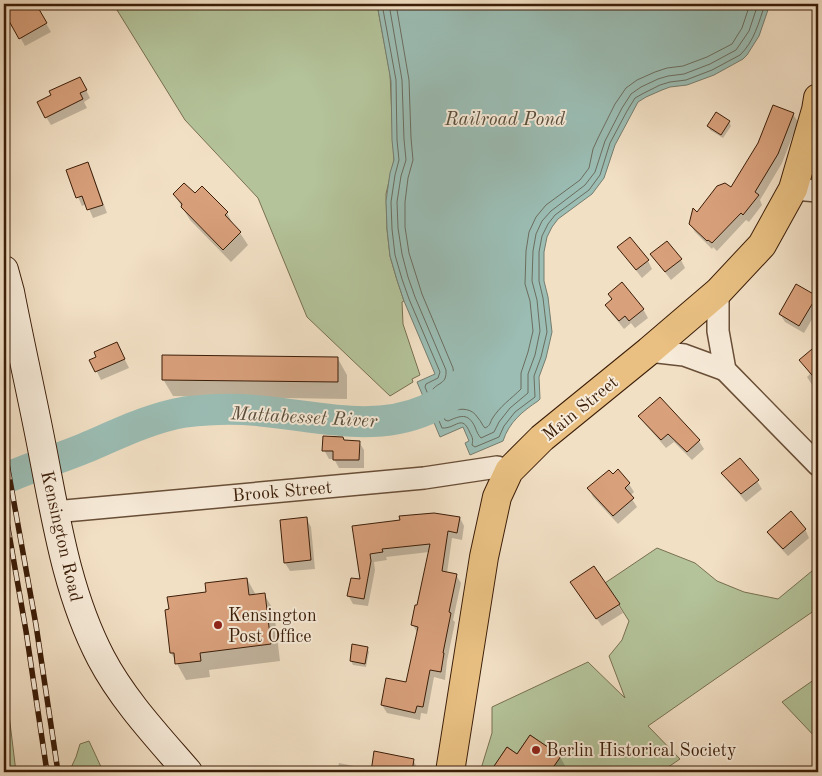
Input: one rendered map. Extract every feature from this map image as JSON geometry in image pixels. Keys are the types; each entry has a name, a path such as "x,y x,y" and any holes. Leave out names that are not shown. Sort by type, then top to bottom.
{"main road":[{"name":"Main Street","path":"450,772 484,557 497,497 509,470 542,438 718,292 762,245 806,190 818,98"}],"street":[{"name":"Kensington Road","path":"4,270 63,555 82,616 100,657 121,690 146,723 188,772"},
{"path":"718,292 718,331 725,370"},
{"path":"649,351 684,355 725,370 818,465"},
{"name":"Brook Street","path":"54,512 424,478 497,467 509,470"}],"green space":[{"path":"129,4 377,4 390,74 394,160 386,194 387,229 390,256 404,301 402,302 403,324 420,375 412,379 413,382 390,396 307,317 258,198 185,120 117,10"},
{"path":"657,548 695,563 717,581 744,592 778,599 818,566 818,608 648,726 680,759 661,772 550,772 561,756 530,735 517,754 507,747 492,770 496,772 480,772 492,733 492,707 588,662 625,698 609,656 622,640 629,621 605,583"},
{"path":"4,674 16,772 4,772"},
{"path":"818,677 818,740 782,702"},
{"path":"89,741 102,772 69,772 80,744"}],"water":[{"name":"Railroad Pond","path":"377,4 770,4 759,36 743,59 714,75 687,85 670,87 638,102 615,145 604,178 592,194 558,219 552,227 547,237 544,252 544,281 552,332 539,377 540,399 517,418 509,428 503,441 470,455 465,443 469,441 463,427 440,437 417,382 435,374 404,301 390,256 386,201 394,160 391,81"}],"building":[{"path":"19,4 36,4 47,23 19,39 4,12"},
{"path":"80,77 87,90 80,93 83,99 45,118 37,102 51,95 49,91"},
{"path":"773,105 794,113 778,154 755,192 759,195 743,215 741,213 712,243 707,241 689,224 693,208 697,212 717,186 725,183 731,187 758,143"},
{"path":"716,112 730,121 721,135 707,126"},
{"path":"88,162 103,205 87,210 82,196 76,198 66,170"},
{"path":"184,183 195,193 202,186 228,212 225,215 241,232 223,250 181,207 182,204 173,194"},
{"path":"630,237 649,260 636,270 617,247"},
{"path":"667,241 682,259 665,272 650,254"},
{"path":"622,282 644,309 629,321 625,316 619,321 605,305 612,299 608,294"},
{"path":"796,284 817,296 799,326 779,314"},
{"path":"117,342 125,359 95,372 89,360 96,357 94,352"},
{"path":"818,344 818,382 799,360"},
{"path":"162,355 338,357 338,382 162,380"},
{"path":"660,397 700,440 687,452 668,434 661,440 638,416"},
{"path":"323,436 343,437 344,440 360,441 359,460 333,460 333,451 322,451"},
{"path":"740,458 759,480 741,494 721,473"},
{"path":"618,469 630,483 625,488 634,498 613,516 587,488 609,470 613,474"},
{"path":"791,511 806,529 783,549 767,532"},
{"path":"434,513 460,517 457,533 448,531 442,571 457,574 449,612 451,613 441,672 430,670 423,707 417,706 415,713 381,705 386,678 406,682 418,627 411,625 430,544 382,549 383,552 370,554 371,561 364,599 347,596 351,578 360,579 352,526 400,520 399,516"},
{"path":"307,517 311,560 284,563 280,520"},
{"path":"594,566 620,604 596,619 570,582"},
{"name":"Kensington Post Office","path":"247,578 249,595 265,593 271,644 200,653 201,661 175,664 174,653 170,653 165,610 169,609 167,597 206,592 205,583"},
{"path":"352,644 368,647 365,664 350,661"},
{"name":"Berlin Historical Society","path":"530,735 561,756 550,772 490,772 507,747 517,754"},
{"path":"374,751 414,759 412,772 371,772"}],"waterway":[{"name":"Mattabesset River","path":"4,479 147,422 185,412 242,409 344,421 386,421 406,417 437,405 451,396 462,384"}],"railway":[{"path":"4,447 36,625 58,772"},
{"path":"4,505 26,631 47,772"}],"place":[{"name":"Kensington Post Office","path":"218,625"},
{"name":"Berlin Historical Society","path":"536,750"}]}
